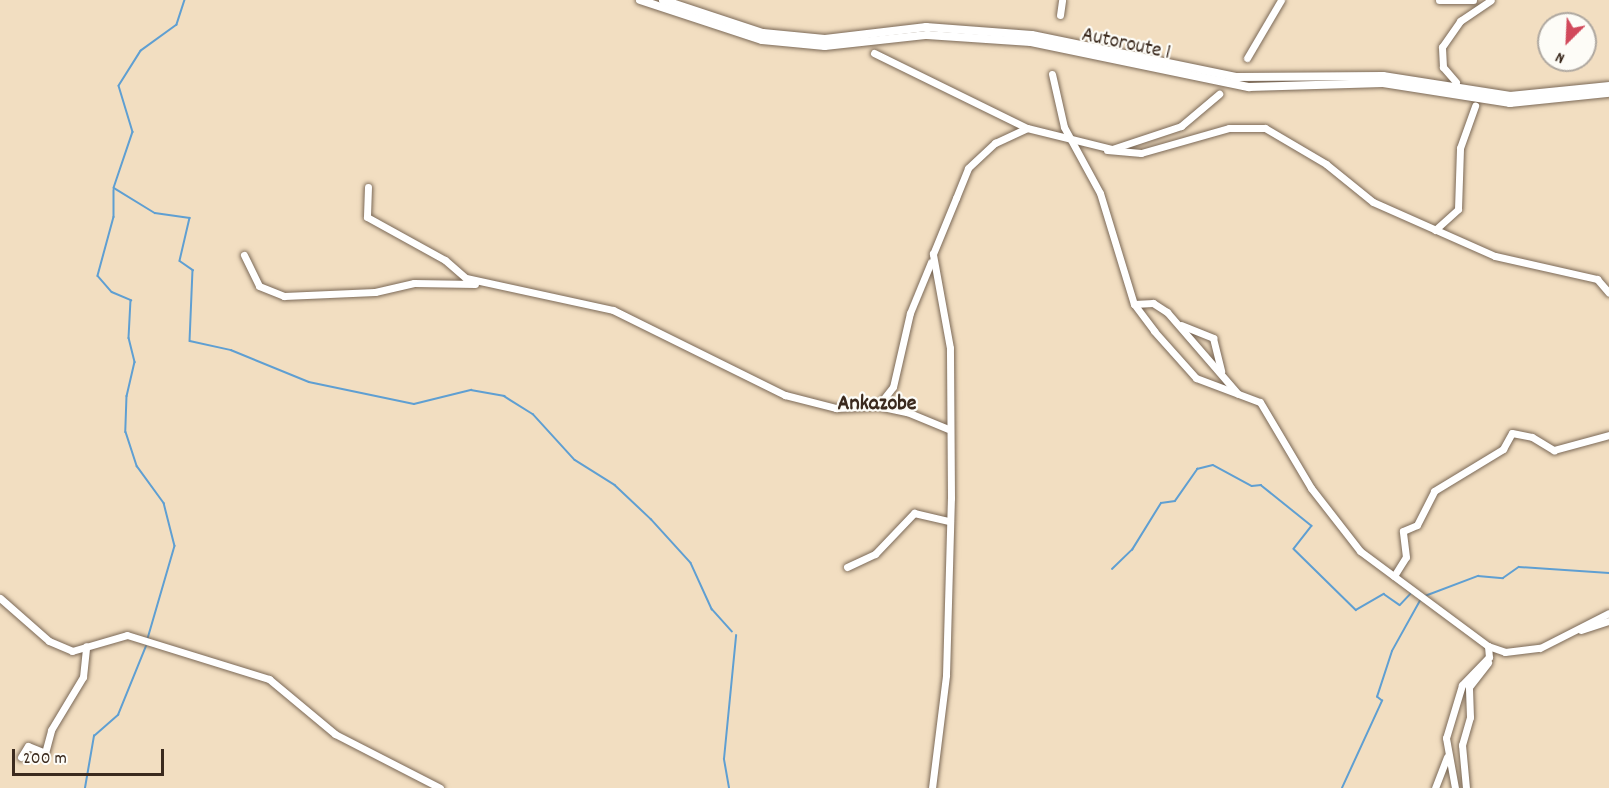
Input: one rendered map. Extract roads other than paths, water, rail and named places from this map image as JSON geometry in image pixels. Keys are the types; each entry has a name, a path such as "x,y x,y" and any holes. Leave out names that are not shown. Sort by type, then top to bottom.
{"main road":[{"name":"Autoroute 1","path":"640,0 762,40 825,46 927,35 1031,42 1249,87 1383,83 1510,103 1609,93"},
{"name":"Autoroute 1","path":"663,0 763,33 825,39 926,27 1032,35 1236,77 1383,76 1510,96 1609,86"}],"street":[{"path":"1060,15 1062,0"},
{"path":"1247,58 1281,0"},
{"path":"1439,0 1473,0"},
{"path":"1456,82 1443,67 1442,47 1460,21 1491,0"},
{"path":"874,53 1027,128 1112,149 1163,135 1219,94"},
{"path":"1052,74 1056,105 1071,140 1100,193 1134,304 1196,378 1260,402 1320,502 1368,559 1424,597 1488,646 1505,652 1540,648 1609,613"},
{"path":"1435,230 1458,209 1460,148 1475,106"},
{"path":"878,406 893,387 910,313 968,168 994,143 1027,128"},
{"path":"1096,146 1141,153 1229,128 1265,128 1326,164 1373,202 1435,230 1526,266 1597,279 1609,293"},
{"path":"368,187 367,217 480,282"},
{"path":"932,788 946,675 950,521 948,429 950,348 933,254"},
{"path":"244,255 259,286 284,296 480,282 613,310 785,395 836,408 878,406 948,429"},
{"path":"1134,304 1153,303 1178,324 1208,364 1222,373 1238,394"},
{"path":"1178,324 1213,338 1222,373"},
{"path":"1394,576 1406,557 1403,531 1417,525 1434,491 1503,449 1512,433 1532,437 1554,450 1609,435"},
{"path":"847,567 875,554 914,513 950,521"},
{"path":"0,598 58,646 76,651 127,635 167,651 231,663 272,680 364,752 440,788"},
{"path":"1567,635 1609,621"},
{"path":"21,757 28,746 45,753 51,730 83,677 86,646"},
{"path":"1466,788 1462,745 1470,717 1469,687 1489,657 1488,646"},
{"path":"1455,788 1446,738 1462,686 1489,657"},
{"path":"1435,788 1448,755"}],"waterway":[{"path":"185,0 177,25 141,51 119,86 133,132 114,188 155,213 190,218 180,261 193,270 190,341 231,350 309,382 414,404 471,390 504,396 533,414 575,460 615,485 651,519 691,563 712,609 732,631"},
{"path":"114,190 114,217 98,276 112,292 131,300 129,338 135,362 127,396 126,432 137,466 164,503 175,546 148,639"},
{"path":"1112,569 1132,550 1161,503 1175,501 1197,469 1213,465 1252,486 1261,485 1312,526 1294,549 1356,610 1384,594 1400,605 1411,593"},
{"path":"1425,596 1478,576 1503,578 1519,567 1609,573"},
{"path":"1342,788 1382,701 1377,697 1392,651 1421,599"},
{"path":"729,788 724,759 736,636"},
{"path":"85,788 94,736 118,715 146,646"}],"district":[{"name":"Ankazobe","path":"877,405"}]}
